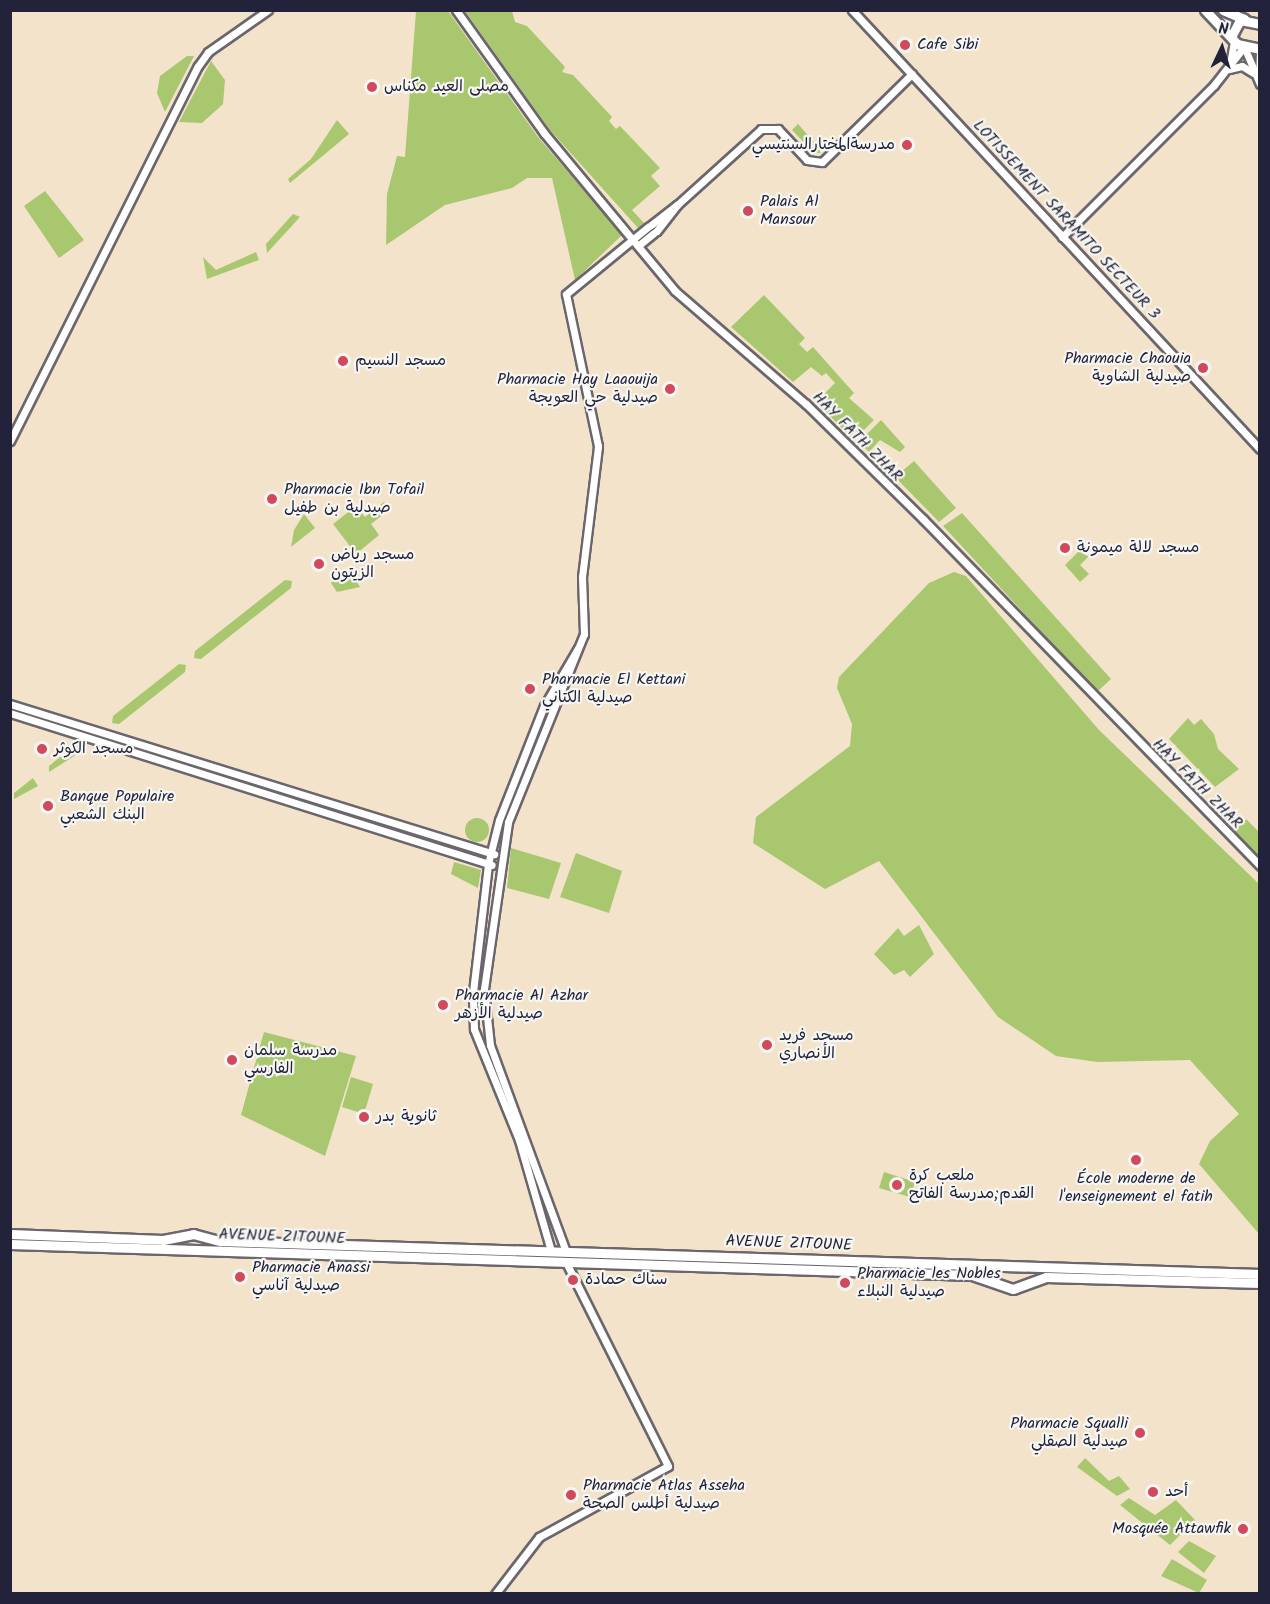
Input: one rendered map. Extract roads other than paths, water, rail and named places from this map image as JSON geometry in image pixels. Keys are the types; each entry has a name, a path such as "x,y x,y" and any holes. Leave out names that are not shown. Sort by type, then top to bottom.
{"main road":[{"path":"1205,10 1232,39 1244,48 1260,50"},
{"path":"1223,10 1258,23"},
{"path":"1232,39 1233,25 1244,19"},
{"name":"AVENUE ZITOUNE","path":"10,1234 163,1240 187,1235 552,1251 1013,1264 1260,1274"},
{"path":"184,1250 187,1235"},
{"path":"199,1252 200,1236"},
{"name":"AVENUE ZITOUNE","path":"10,1244 554,1264 972,1275 1003,1284"},
{"path":"567,1250 568,1263"},
{"path":"552,1251 554,1264"},
{"path":"1022,1285 1025,1273 1013,1264 1000,1273 1003,1284 1013,1289 1046,1277 1260,1283"}],"street":[{"path":"10,441 198,66 208,52 268,10"},
{"name":"HAY FATH ZHAR","path":"456,10 544,133 675,291 806,404 923,519 1260,866"},
{"name":"LOTISSEMENT SARAMITO SECTEUR 3","path":"852,10 1260,449"},
{"path":"1229,69 1232,39"},
{"path":"1062,237 1229,69 1244,48"},
{"path":"1244,48 1259,84"},
{"path":"1259,84 1260,50"},
{"path":"1229,69 1242,66 1253,73"},
{"path":"639,245 677,205 761,129 778,129 807,160 822,162 912,74"},
{"path":"567,1250 488,1032 483,989 498,866 517,793 582,643 582,577 598,446 566,294 633,238 653,229"},
{"path":"552,1251 519,1140 474,1029 490,853 544,706 582,643"},
{"path":"10,704 500,856"},
{"path":"10,713 498,866"},
{"path":"495,1593 539,1537 668,1466 568,1263"}],"place":[{"name":"Cafe Sibi","path":"905,45"},
{"name":"مصلى العيد مكناس","path":"372,87"},
{"name":"مدرسةالمختارالسنتيسي","path":"907,145"},
{"name":"Palais Al Mansour","path":"748,211"},
{"name":"مسجد النسيم","path":"343,361"},
{"name":"Pharmacie Chaouia صيدلية الشاوية","path":"1203,368"},
{"name":"Pharmacie Hay Laaouija صيدلية حي العويجة","path":"670,389"},
{"name":"Pharmacie Ibn Tofail صيدلية بن طفيل","path":"272,499"},
{"name":"مسجد لالة ميمونة","path":"1065,548"},
{"name":"مسجد رياض الزيتون","path":"319,564"},
{"name":"Pharmacie El Kettani صيدلية الكتاني","path":"530,689"},
{"name":"مسجد الكوثر","path":"42,749"},
{"name":"Banque Populaire البنك الشعبي","path":"48,806"},
{"name":"Pharmacie Al Azhar صيدلية الأزهر","path":"443,1005"},
{"name":"مسجد فريد الأنصاري","path":"767,1045"},
{"name":"مدرسة سلمان الفارسي","path":"232,1060"},
{"name":"ثانوية بدر","path":"364,1117"},
{"name":"École moderne de l'enseignement el fatih","path":"1136,1160"},
{"name":"ملعب كرة القدم;مدرسة الفاتح","path":"897,1185"},
{"name":"Pharmacie Anassi صيدلية آناسي","path":"240,1277"},
{"name":"سناك حمادة","path":"573,1280"},
{"name":"Pharmacie les Nobles صيدلية النبلاء","path":"845,1283"},
{"name":"Pharmacie Squalli صيدلية الصقلي","path":"1140,1433"},
{"name":"أحد","path":"1153,1492"},
{"name":"Pharmacie Atlas Asseha صيدلية أطلس الصحة","path":"571,1495"},
{"name":"Mosquée Attawfik","path":"1243,1529"}]}
